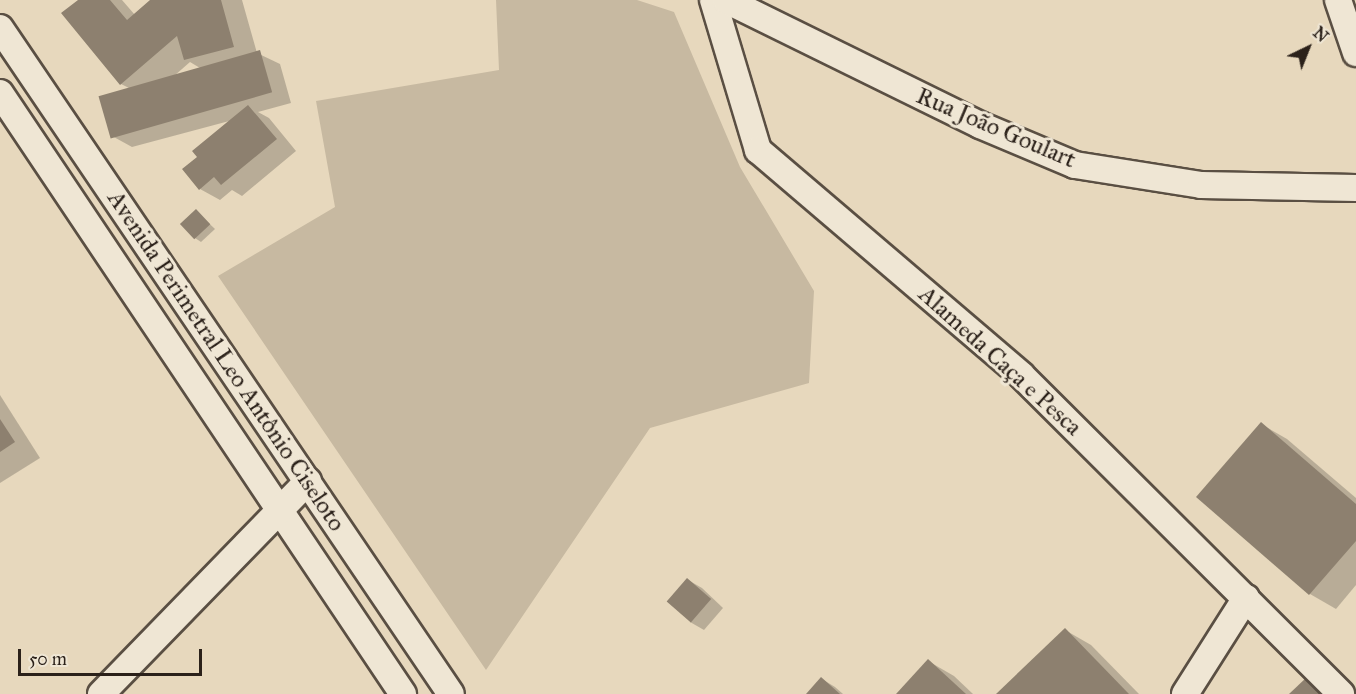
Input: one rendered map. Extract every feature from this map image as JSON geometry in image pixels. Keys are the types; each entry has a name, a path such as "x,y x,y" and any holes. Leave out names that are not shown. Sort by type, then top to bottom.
{"street":[{"name":"Alameda Caça e Pesca","path":"713,0 758,150 1021,375 1341,694"},
{"name":"Rua João Goulart","path":"726,0 980,125 1075,165 1201,185 1356,188"},
{"path":"1338,0 1356,53"},
{"name":"Avenida Perimetral Leo Antônio Ciseloto","path":"0,28 451,694"},
{"name":"Avenida Perimetral Leo Antônio Ciseloto","path":"0,93 403,694"},
{"path":"71,200 103,179"},
{"path":"101,694 308,482"},
{"path":"1185,694 1246,598"}],"shaded area":[{"path":"496,0 637,0 674,12 740,167 814,291 809,383 650,428 486,670 218,276 335,207 316,101 499,70"}],"building":[{"path":"78,0 110,0 127,20 150,0 221,0 234,47 184,60 177,36 120,85 61,13"},
{"path":"260,50 272,92 111,139 99,96"},
{"path":"248,105 277,139 221,185 214,177 199,190 182,169 197,157 192,151"},
{"path":"196,209 210,224 194,239 180,224"},
{"path":"0,419 15,442 0,452"},
{"path":"1261,422 1356,504 1356,541 1309,595 1196,497"},
{"path":"687,578 711,599 691,622 667,601"},
{"path":"1065,628 1129,694 996,694"},
{"path":"928,659 966,694 896,694"},
{"path":"821,677 840,694 806,694"},
{"path":"1307,677 1324,694 1289,694"}]}
